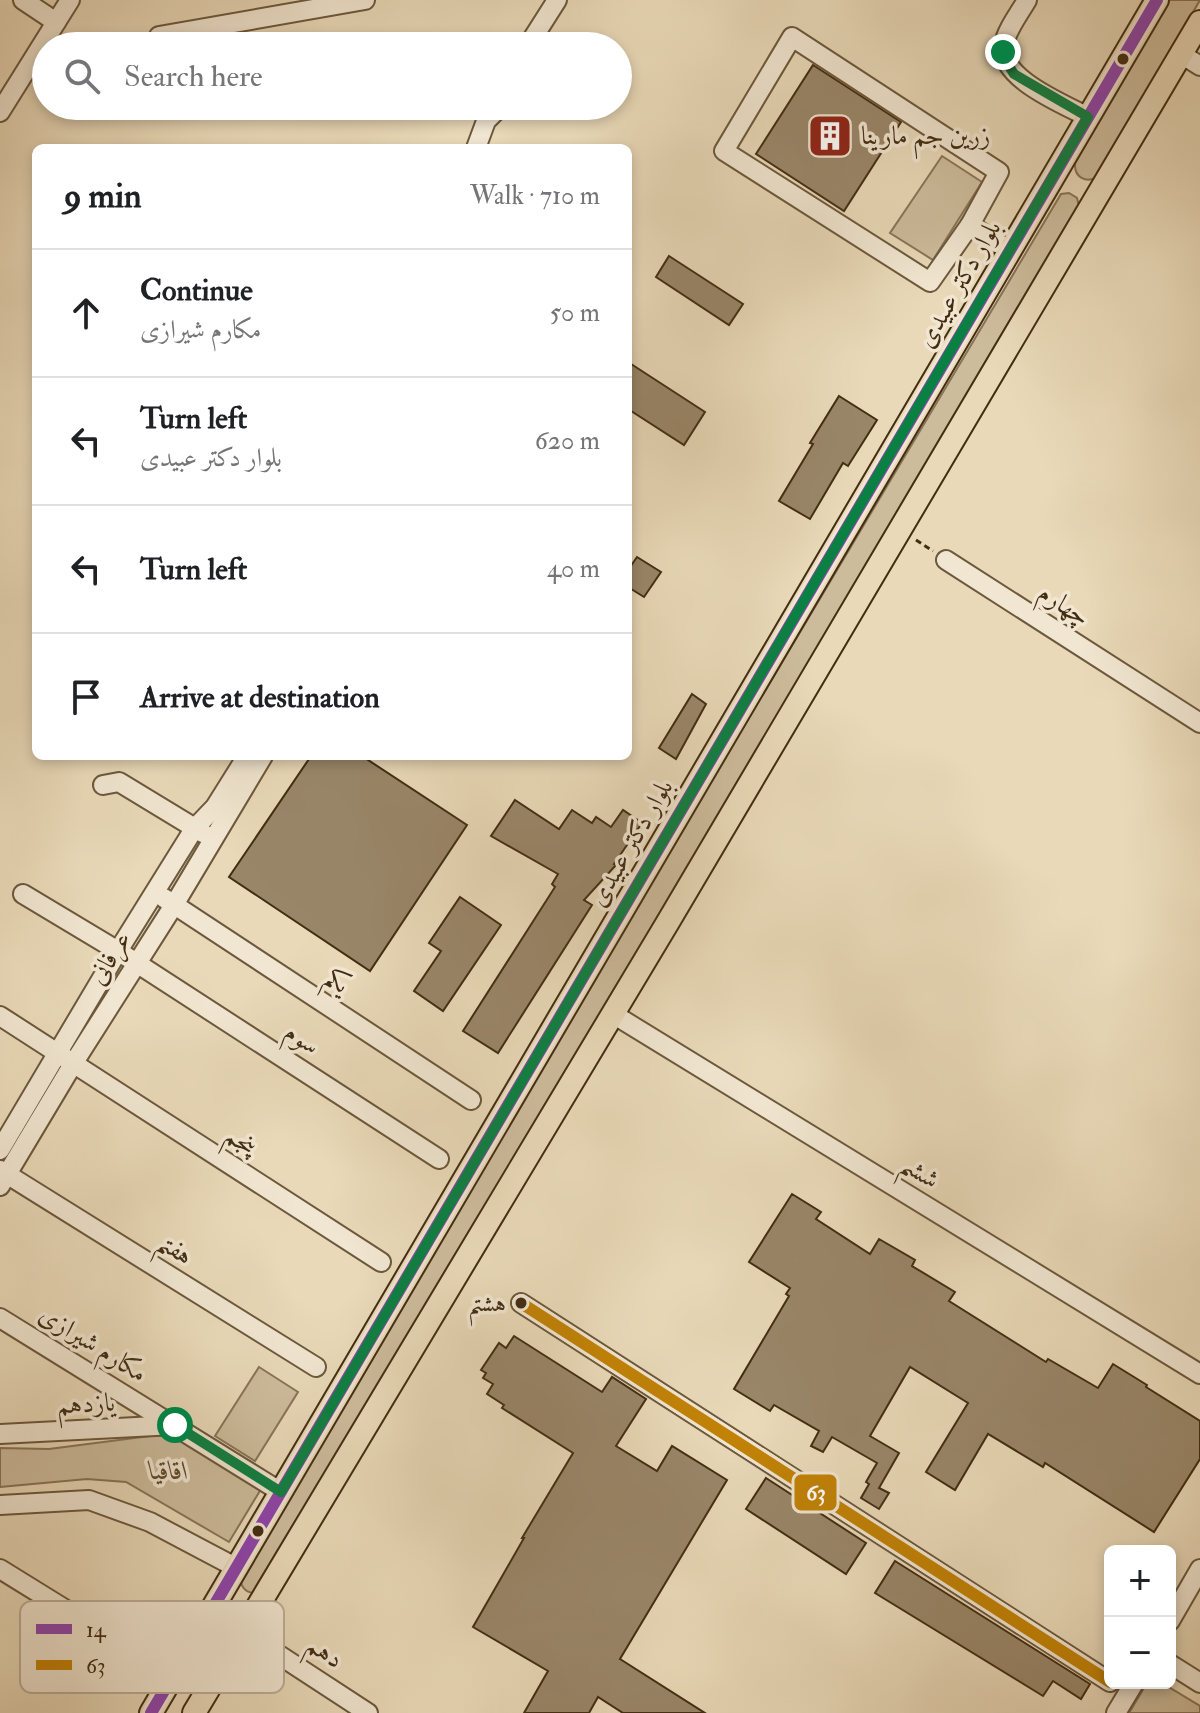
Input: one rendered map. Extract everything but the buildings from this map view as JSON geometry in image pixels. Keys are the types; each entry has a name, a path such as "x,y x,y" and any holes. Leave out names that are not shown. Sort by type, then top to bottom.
{"main road":[{"name":"بلوار دکتر عبیدی","path":"218,1601 1157,0"},
{"path":"263,1601 900,530 1191,60 1200,22"},
{"name":"بلوار دکتر عبیدی","path":"151,1713 163,1693"},
{"path":"194,1713 206,1693"}],"street":[{"path":"23,0 56,22"},
{"path":"50,32 70,0"},
{"path":"182,32 365,0"},
{"path":"537,32 557,0"},
{"path":"1027,0 1004,42 1003,52 1007,63 1014,74 1088,117"},
{"path":"792,37 999,172 970,225 930,282 724,151 792,37"},
{"path":"0,112 32,61"},
{"path":"466,144 475,120"},
{"path":"477,144 487,120"},
{"path":"970,225 1011,251"},
{"name":"چهارم","path":"946,560 1200,723"},
{"name":"عرفانی","path":"2,1177 118,951 194,829 215,807 244,760"},
{"name":"عرفانی","path":"0,1150 137,964 261,760"},
{"path":"103,785 119,782 213,838"},
{"name":"یکم","path":"155,892 471,1100"},
{"path":"23,894 118,951"},
{"name":"سوم","path":"118,951 439,1159"},
{"name":"ششم","path":"613,1014 1200,1374"},
{"path":"0,1016 65,1059"},
{"name":"پنجم","path":"65,1059 381,1262"},
{"name":"هفتم","path":"2,1177 316,1367"},
{"path":"521,1303 1104,1679"},
{"name":"مکارم شیرازی","path":"0,1318 281,1492"},
{"name":"یازدهم","path":"0,1434 175,1425"},
{"path":"0,1505 89,1500 150,1522 237,1568"},
{"path":"0,1569 52,1601"},
{"path":"1172,1617 1200,1569"},
{"name":"دهم","path":"284,1658 368,1713"},
{"path":"1176,1668 1200,1683"},
{"path":"1116,1713 1130,1689"}],"path":[{"path":"900,530 946,560"}],"green space":[{"path":"1169,0 1200,0 1098,176 1082,178 1075,163"},
{"path":"942,156 982,182 933,260 890,233"},
{"path":"1069,193 1077,198 1079,206 255,1593 247,1591 241,1580 600,968 1061,194"},
{"path":"259,1367 298,1392 255,1461 215,1436"},
{"name":"اقاقیا","path":"171,1435 261,1489 229,1542 126,1482 87,1479 0,1487 0,1448 49,1449"},
{"path":"1143,1689 1172,1689 1200,1706 1200,1713 1129,1713"}],"transit line":[{"name":"14","path":"217,1601 1157,0"},
{"name":"63","path":"521,1303 1104,1678"},
{"name":"14","path":"151,1713 163,1693"}],"place":[{"name":"زرین جم مارینا","path":"830,136"},
{"name":"هشتم","path":"521,1303"}],"route":[{"path":"175,1425 281,1492 1088,117 1014,74 1003,52"}]}
